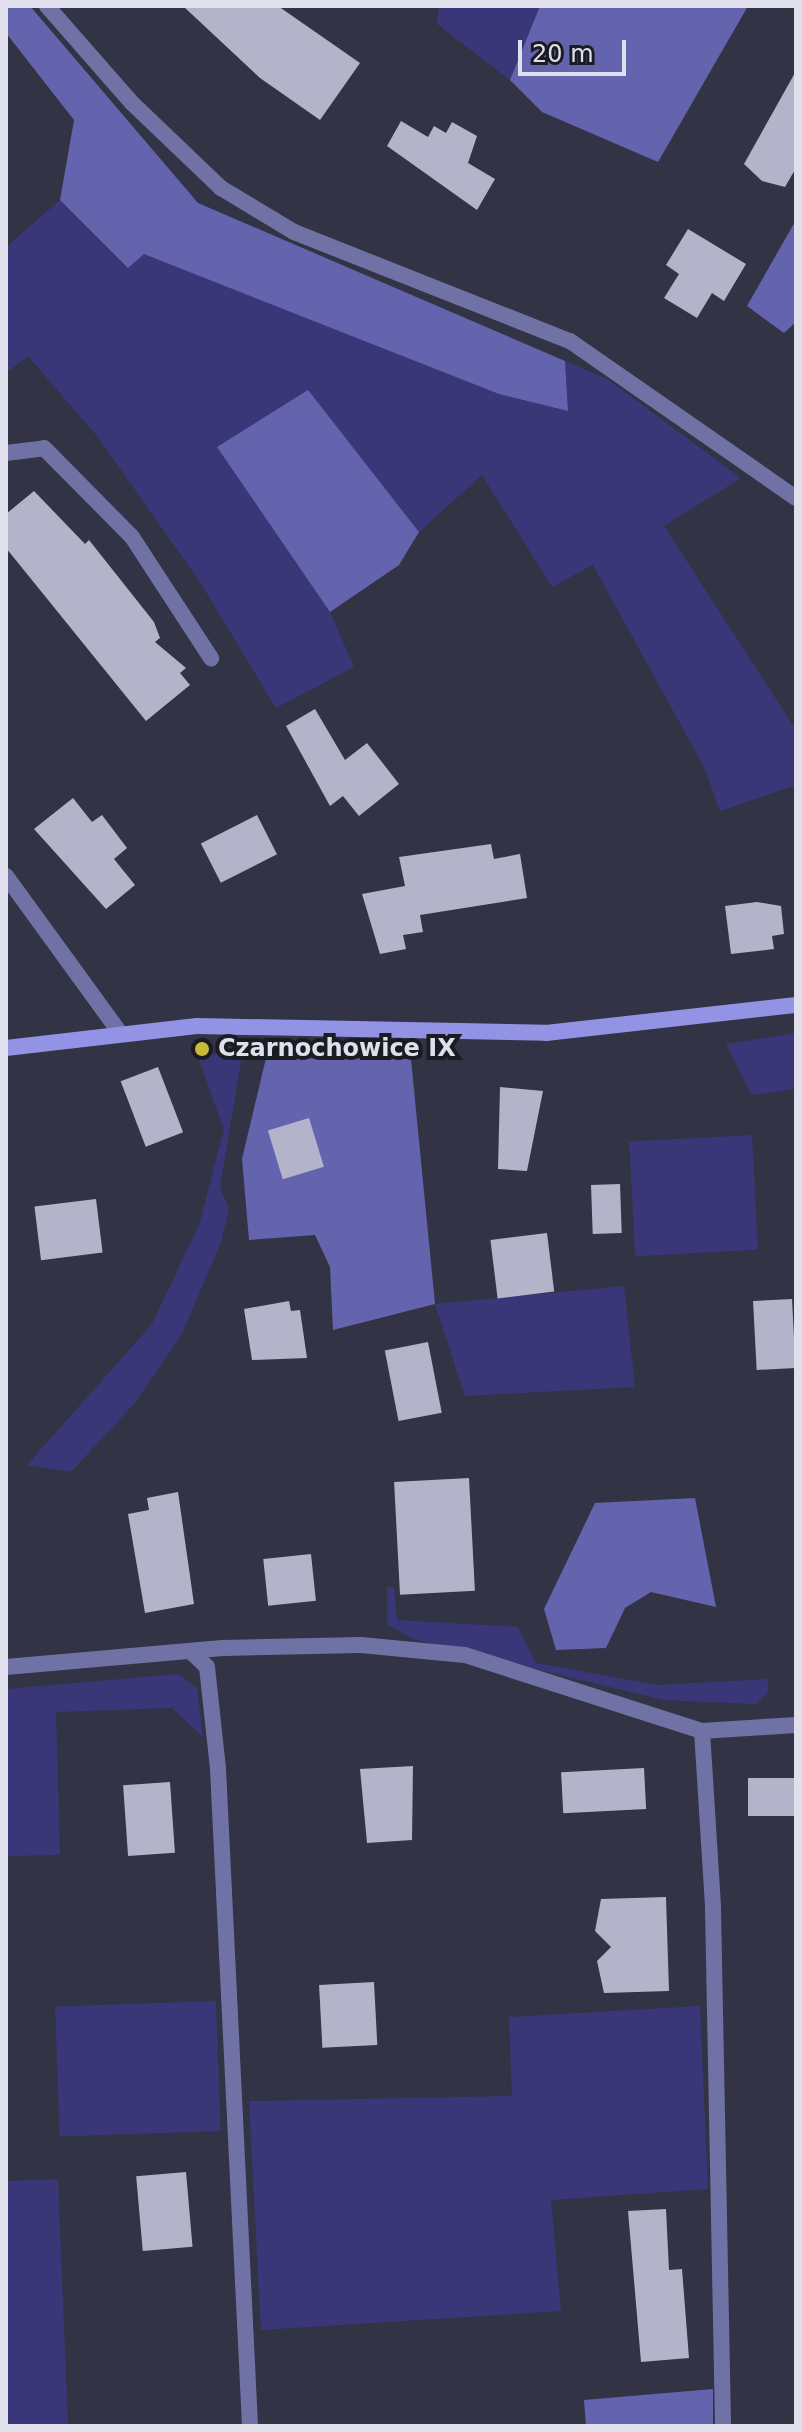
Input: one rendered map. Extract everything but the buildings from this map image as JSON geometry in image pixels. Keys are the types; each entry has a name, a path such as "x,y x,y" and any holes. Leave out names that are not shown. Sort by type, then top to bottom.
{"street":[{"path":"47,6 132,103 221,188 321,244 570,341 796,498"},
{"path":"6,453 44,448 132,537 211,658"},
{"path":"6,876 117,1029"},
{"path":"6,1048 117,1029 546,1033 796,1005"},
{"path":"6,1667 190,1651 361,1645 465,1655 702,1731 796,1725"},
{"path":"190,1651 207,1667 218,1769 250,2426"},
{"path":"702,1731 713,1908 723,2426"}],"shaded area":[{"path":"6,6 30,6 198,203 565,361 568,411 499,394 144,254 128,268 60,200 74,120 6,33"},
{"path":"439,6 540,6 510,80 437,24"},
{"path":"540,6 748,6 658,162 542,112 510,80"},
{"path":"60,200 128,268 144,253 499,394 568,411 565,361 607,379 741,478 664,526 796,730 796,785 720,811 704,767 593,565 552,587 482,475 419,532 308,391 217,447 330,612 354,667 276,708 200,582 97,436 28,356 6,373 6,247"},
{"path":"796,220 796,322 784,333 747,306"},
{"path":"308,390 419,532 399,565 330,612 217,447"},
{"path":"796,1033 796,1089 752,1095 726,1044"},
{"path":"197,1054 242,1055 220,1187 229,1209 221,1242 182,1334 135,1403 71,1472 27,1465 152,1324 199,1225 224,1130"},
{"path":"266,1058 411,1059 435,1304 333,1330 330,1267 315,1235 249,1240 242,1159"},
{"path":"752,1135 758,1250 635,1256 629,1141"},
{"path":"624,1286 635,1387 465,1396 435,1304"},
{"path":"695,1498 716,1607 651,1592 625,1608 606,1648 556,1650 544,1609 595,1503"},
{"path":"387,1587 394,1587 397,1620 518,1627 536,1663 657,1685 768,1679 768,1692 756,1704 663,1700 413,1639 387,1624"},
{"path":"179,1674 197,1688 203,1737 172,1708 56,1712 60,1855 6,1856 6,1689"},
{"path":"216,2001 221,2131 60,2137 55,2007"},
{"path":"700,2006 708,2189 551,2200 561,2311 261,2330 249,2101 512,2096 509,2017"},
{"path":"58,2179 68,2426 6,2426 6,2181"},
{"path":"713,2389 713,2426 586,2426 584,2400"}],"place":[{"name":"Czarnochowice IX","path":"202,1049"}]}
